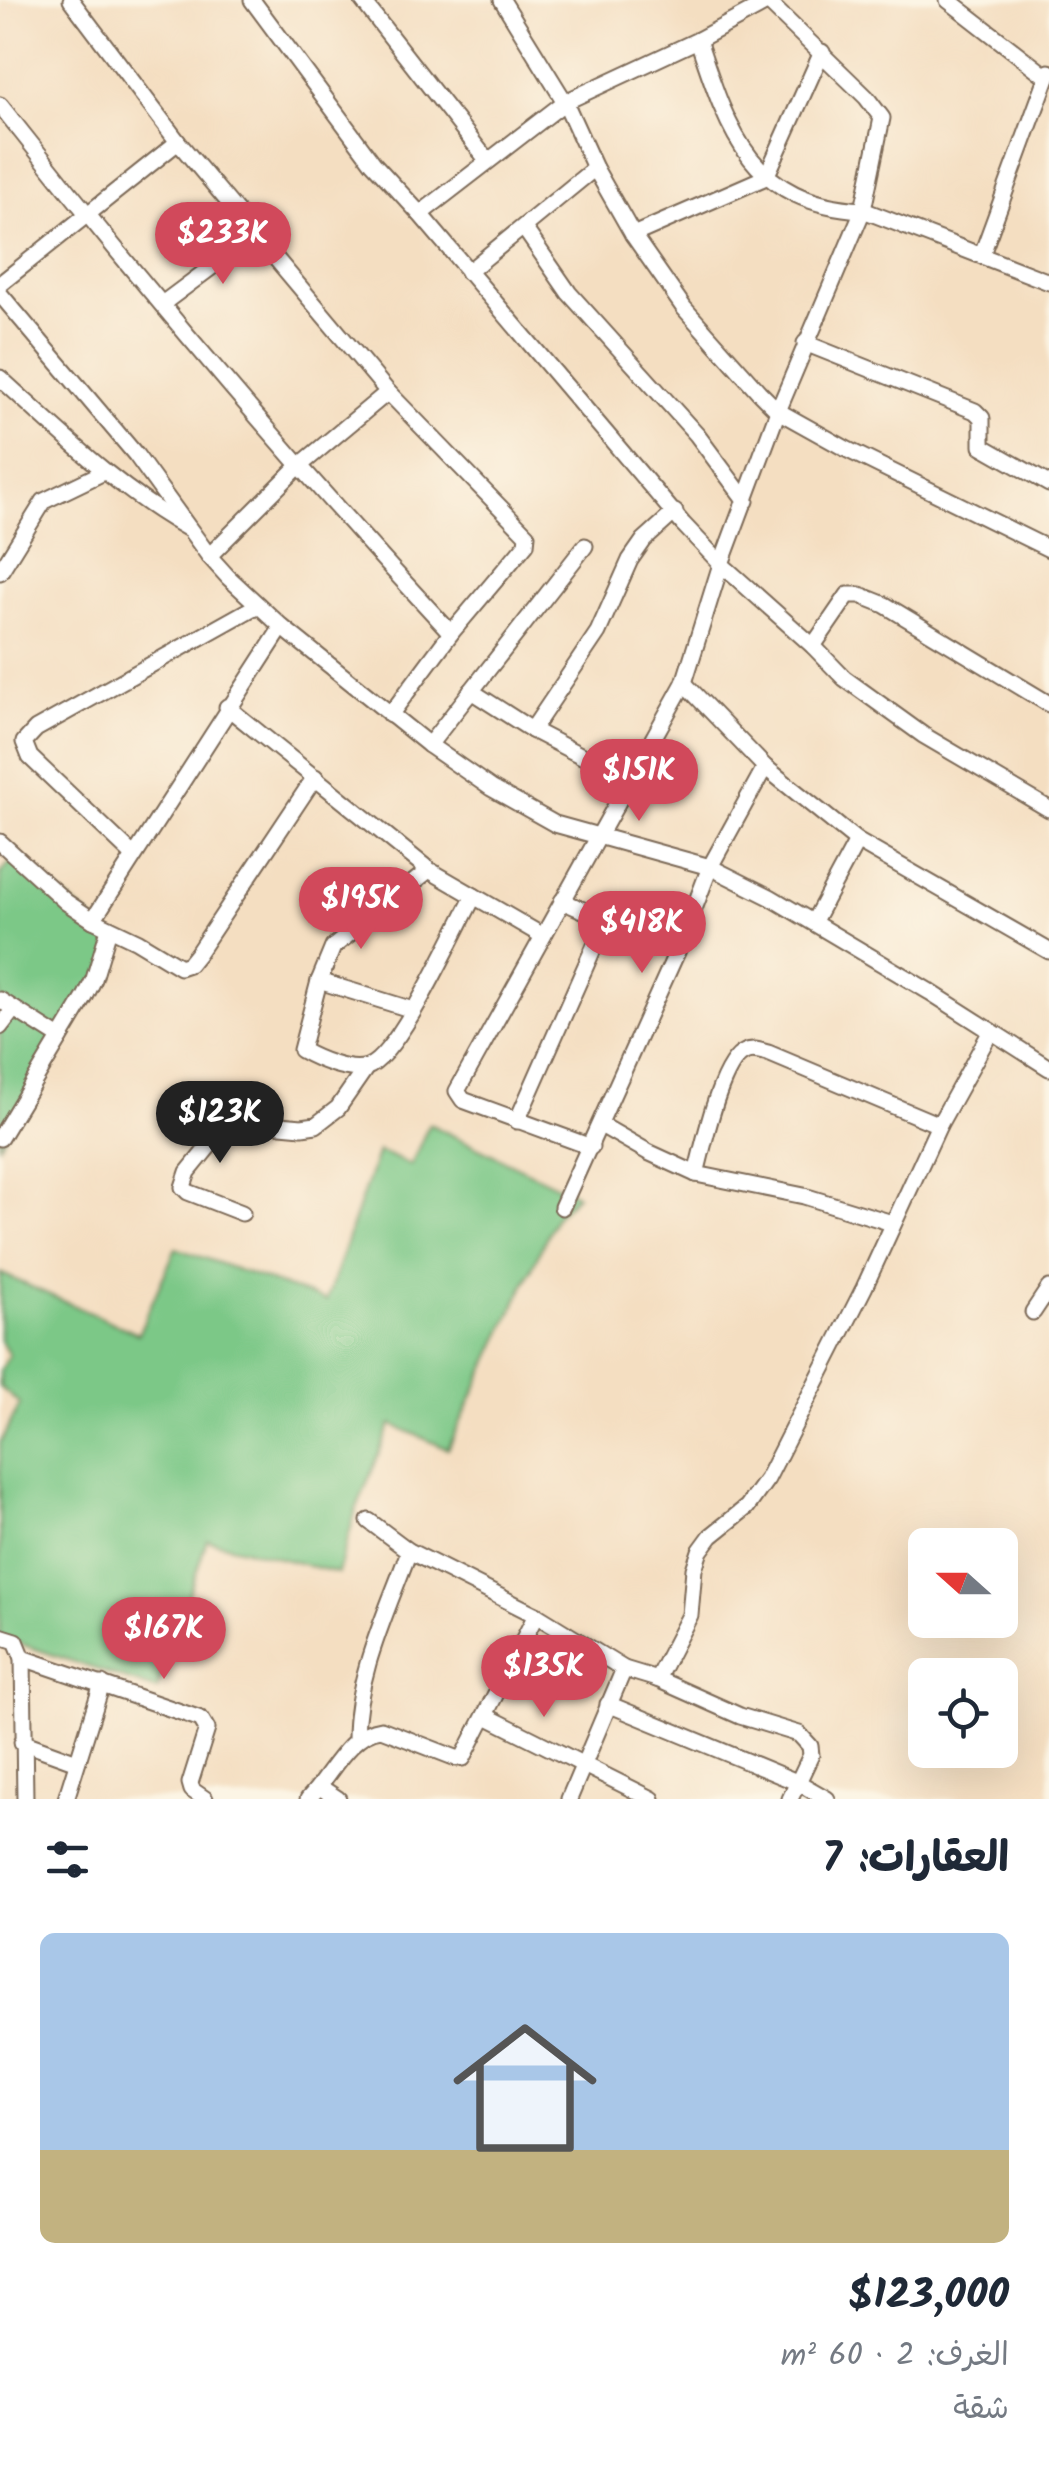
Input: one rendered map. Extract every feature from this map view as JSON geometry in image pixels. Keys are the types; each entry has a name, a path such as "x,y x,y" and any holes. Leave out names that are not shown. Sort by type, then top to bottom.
{"street":[{"path":"71,0 178,142 388,392 527,535 517,556 450,633 390,715"},
{"path":"252,0 373,163 721,564 814,646 844,678 884,708 1049,810"},
{"path":"362,0 487,160"},
{"path":"502,0 565,102 594,168 633,234 684,308 778,411 1049,549"},
{"path":"948,0 1048,74 982,254"},
{"path":"420,214 565,102 771,1 882,118 863,210 778,411 721,564 684,683 457,1091 464,1100 516,1122 591,1147"},
{"path":"698,40 712,83 742,149 766,177 810,201 863,210 1049,282"},
{"path":"633,234 766,177 822,52"},
{"path":"0,105 298,467 450,633"},
{"path":"0,284 178,142"},
{"path":"468,272 594,168"},
{"path":"524,228 569,292 697,435 746,501"},
{"path":"162,304 256,234"},
{"path":"0,294 82,388 209,556 282,628 429,746 528,812 554,824 710,867 814,921 1049,1068"},
{"path":"805,344 975,412 982,418 982,446 1049,484"},
{"path":"0,378 104,472 151,508 190,530"},
{"path":"209,556 298,467 388,392"},
{"path":"0,572 44,501 104,472"},
{"path":"532,730 598,632 630,560 644,540 675,512"},
{"path":"429,746 586,546"},
{"path":"814,646 841,602 848,595 860,595 1049,704"},
{"path":"133,856 30,757 24,742 36,730 258,605"},
{"path":"93,920 227,707 282,628"},
{"path":"684,683 765,767 857,842 1049,952"},
{"path":"471,691 532,730 630,781"},
{"path":"227,707 429,870 543,936"},
{"path":"562,1207 601,1125 710,867 765,767"},
{"path":"0,842 66,902 180,967 189,964 315,777"},
{"path":"814,921 857,842"},
{"path":"365,1068 340,1065 300,1050 319,981 332,947 429,870"},
{"path":"242,1213 184,1187 188,1172 218,1130 238,1121 302,1127 316,1124 338,1108 365,1068 388,1052 474,896"},
{"path":"562,902 680,942"},
{"path":"516,1122 606,920"},
{"path":"0,1138 94,979 109,929"},
{"path":"319,981 413,1010"},
{"path":"0,1027 7,1004 60,1038"},
{"path":"657,1678 690,1615 694,1569 700,1551 756,1496 856,1305 939,1125 991,1031"},
{"path":"696,1174 717,1099 733,1061 742,1052 768,1054 939,1125"},
{"path":"601,1125 696,1174 792,1193 892,1224"},
{"path":"1033,1312 1049,1288"},
{"path":"369,1521 409,1552 536,1615 624,1669 657,1678 740,1716 799,1734 810,1746 812,1755 790,1799"},
{"path":"356,1739 366,1668 409,1552"},
{"path":"338,1799 314,1793 356,1739 370,1730 381,1729 463,1758 536,1615"},
{"path":"0,1636 16,1641 23,1658 25,1799"},
{"path":"23,1658 206,1724 190,1783 192,1790 206,1799"},
{"path":"569,1799 624,1669"},
{"path":"66,1799 102,1684"},
{"path":"608,1704 799,1783 827,1799"},
{"path":"486,1716 652,1799"},
{"path":"22,1742 78,1762"}],"green space":[{"path":"16,856 120,942 0,1145 0,874"},
{"path":"429,1124 577,1195 556,1216 448,1449 391,1424 356,1510 338,1573 207,1540 157,1690 0,1637 0,1443 20,1404 0,1387 0,1370 9,1355 0,1340 0,1273 138,1334 176,1248 326,1301 378,1151 411,1165"}]}
